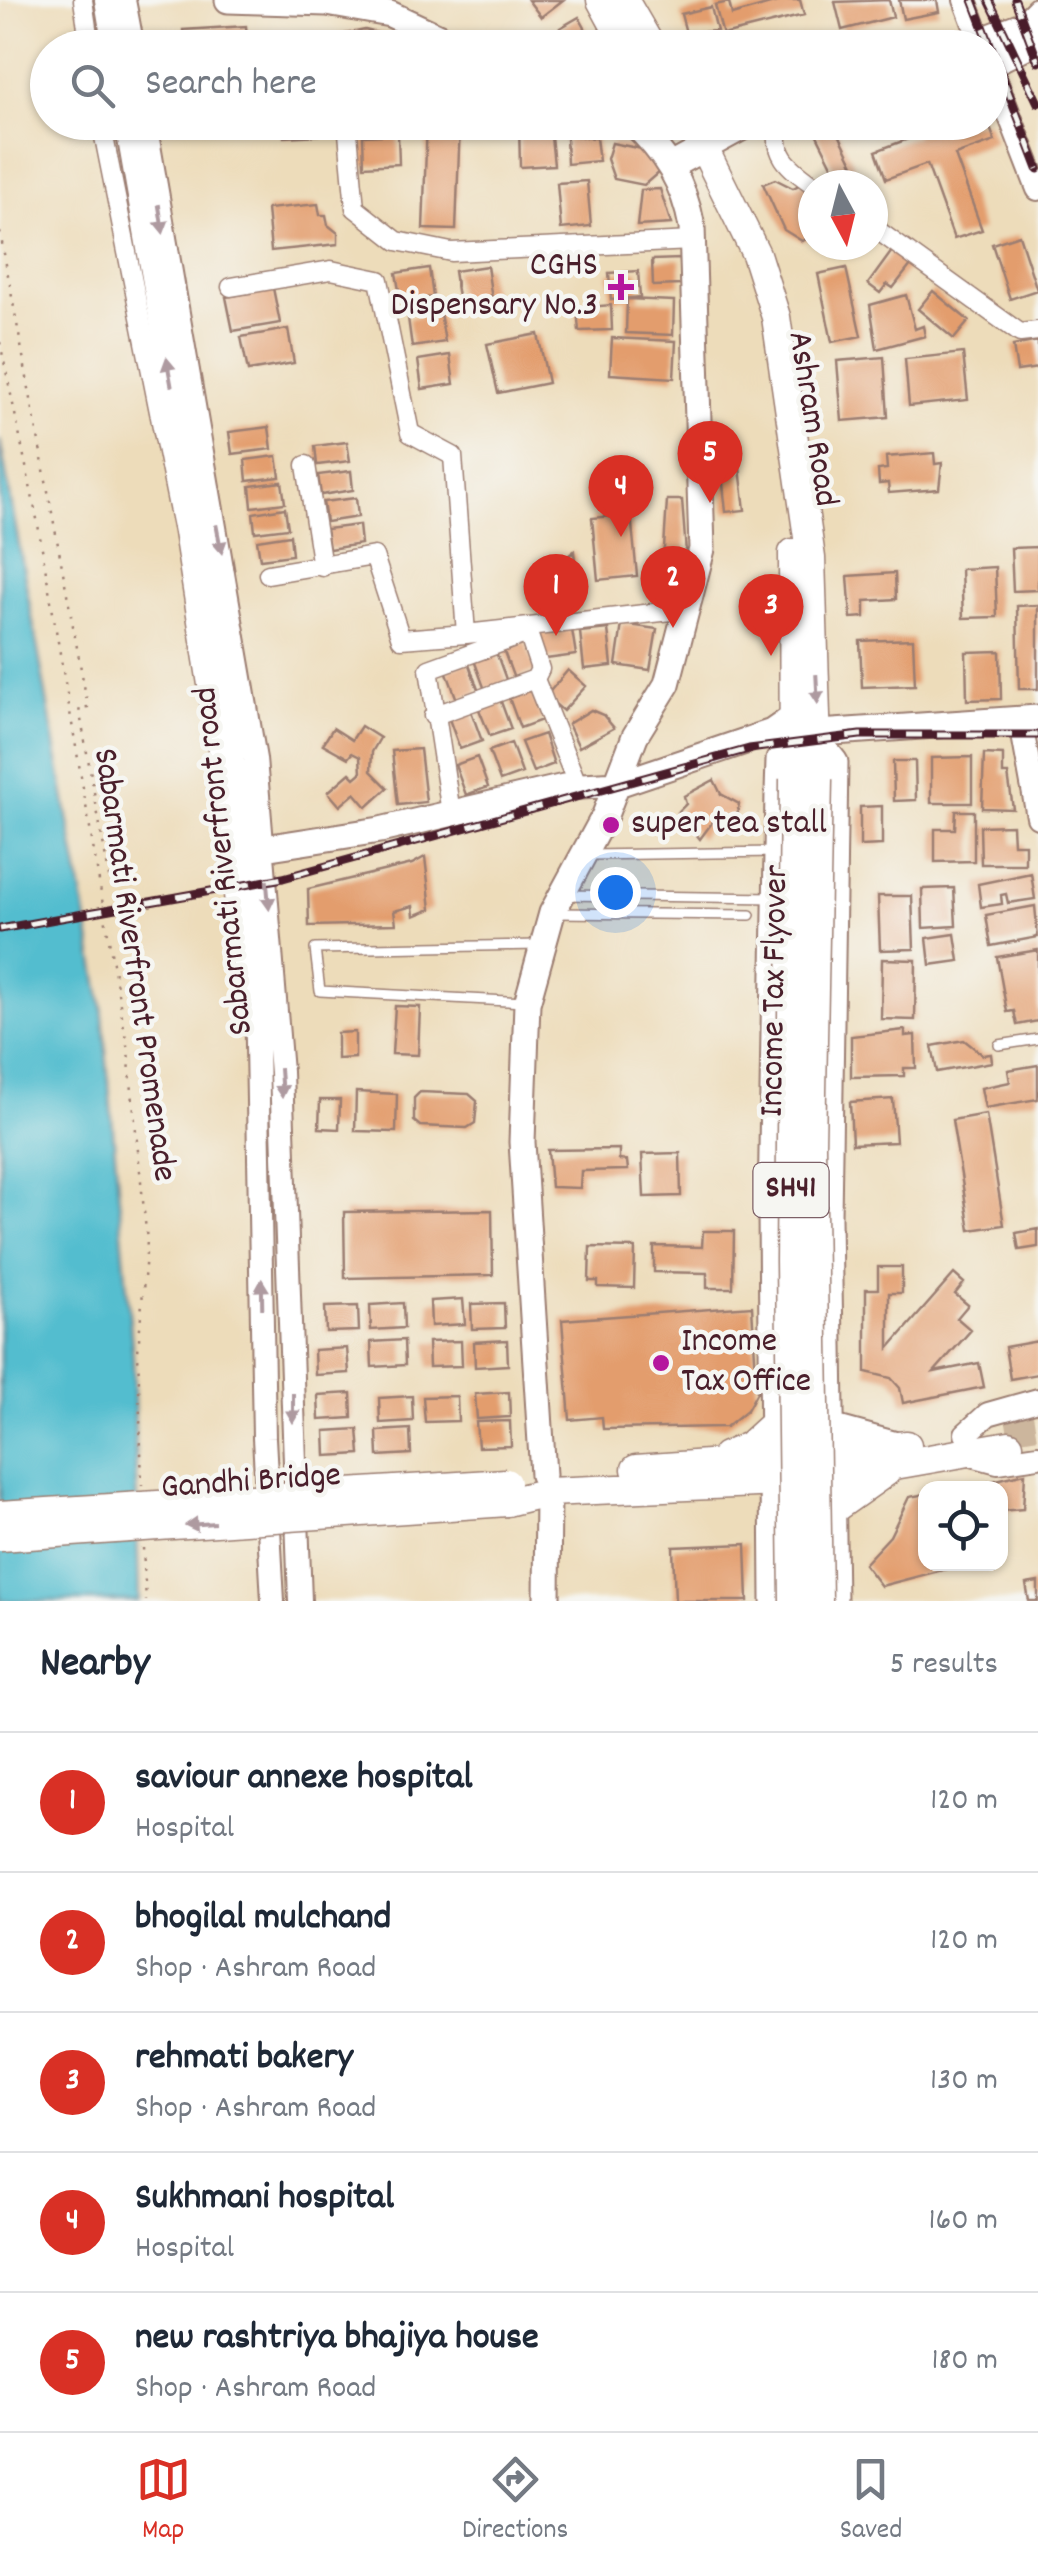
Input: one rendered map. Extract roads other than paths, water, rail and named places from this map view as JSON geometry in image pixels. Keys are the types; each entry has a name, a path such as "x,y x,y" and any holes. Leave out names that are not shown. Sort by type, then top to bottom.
{"main road":[{"path":"228,0 327,2 390,14 425,30"},
{"path":"601,0 617,30"},
{"path":"624,0 642,30"},
{"path":"1008,35 1038,10"},
{"path":"1008,47 1038,40"},
{"path":"546,1601 545,1483 522,1142 527,1002 556,904 618,784 635,736 667,684 702,548 689,148 662,150 651,140"},
{"name":"Ashram Road","path":"689,148 756,254 776,317 811,558 806,735"},
{"path":"264,848 578,786 618,784 772,732 806,735 1029,718"},
{"path":"774,1601 773,1516 786,1470 772,1425 779,760 806,735"},
{"path":"806,735 836,762 828,1218 834,1601"},
{"name":"Income Tax Flyover","path":"806,735 818,1601"},
{"name":"Income Tax Flyover","path":"794,1601 790,1316 806,779"},
{"path":"703,1474 749,1446 772,1425"},
{"path":"506,1493 545,1483 786,1470 831,1453 901,1454 1008,1437"},
{"path":"831,1453 901,1454"},
{"path":"832,1510 901,1454"},
{"path":"703,1474 744,1495 773,1516"},
{"name":"Gandhi Bridge","path":"0,1515 506,1493"},
{"name":"Gandhi Bridge","path":"0,1537 506,1493"}],"street":[{"path":"83,0 87,30"},
{"path":"106,0 111,30"},
{"path":"124,0 129,30"},
{"path":"965,0 974,30"},
{"path":"1008,117 1038,188"},
{"path":"105,140 183,532 221,774 242,974 256,988"},
{"name":"Sabarmati Riverfront road","path":"129,140 237,777 256,988 264,1438 273,1601"},
{"name":"Sabarmati Riverfront road","path":"149,140 238,648 264,848 290,1265 300,1601"},
{"path":"348,140 354,208 397,240 450,252 693,241"},
{"path":"775,140 782,161 798,173"},
{"path":"888,238 1020,334 1038,332"},
{"path":"231,287 331,270 379,280 410,432 453,456 466,634"},
{"path":"306,465 322,567"},
{"path":"268,574 374,556 402,639 689,609"},
{"path":"434,716 535,679 540,668 528,633 429,669 434,716 451,814"},
{"path":"535,679 578,786"},
{"path":"1029,718 1038,817"},
{"path":"1038,1400 988,1414 966,1444 998,1462 1038,1456"}],"lane":[{"path":"582,855 777,852"},
{"path":"556,904 776,898"},
{"path":"556,904 750,915"},
{"path":"527,1002 320,991 315,949 541,945"},
{"path":"999,1046 1038,1039"}],"water":[{"path":"0,440 102,1005 133,1358 139,1601 0,1601"}],"tunnel":[{"path":"1007,1429 1038,1424"}],"railway":[{"path":"973,0 985,30"},
{"path":"989,0 1003,30"},
{"path":"1015,0 1038,62"},
{"path":"1008,40 1038,103"},
{"path":"1008,91 1038,169"},
{"path":"0,929 283,878 749,749 860,735 1038,735"}],"place":[{"name":"CGHS Dispensary No.3","path":"621,287"},
{"name":"new rashtriya bhajiya house","path":"710,503"},
{"name":"Sukhmani hospital","path":"621,537"},
{"name":"bhogilal mulchand","path":"673,628"},
{"name":"saviour annexe hospital","path":"556,636"},
{"name":"rehmati bakery","path":"771,656"},
{"name":"super tea stall","path":"611,825"},
{"name":"Income Tax Office","path":"661,1363"}]}
